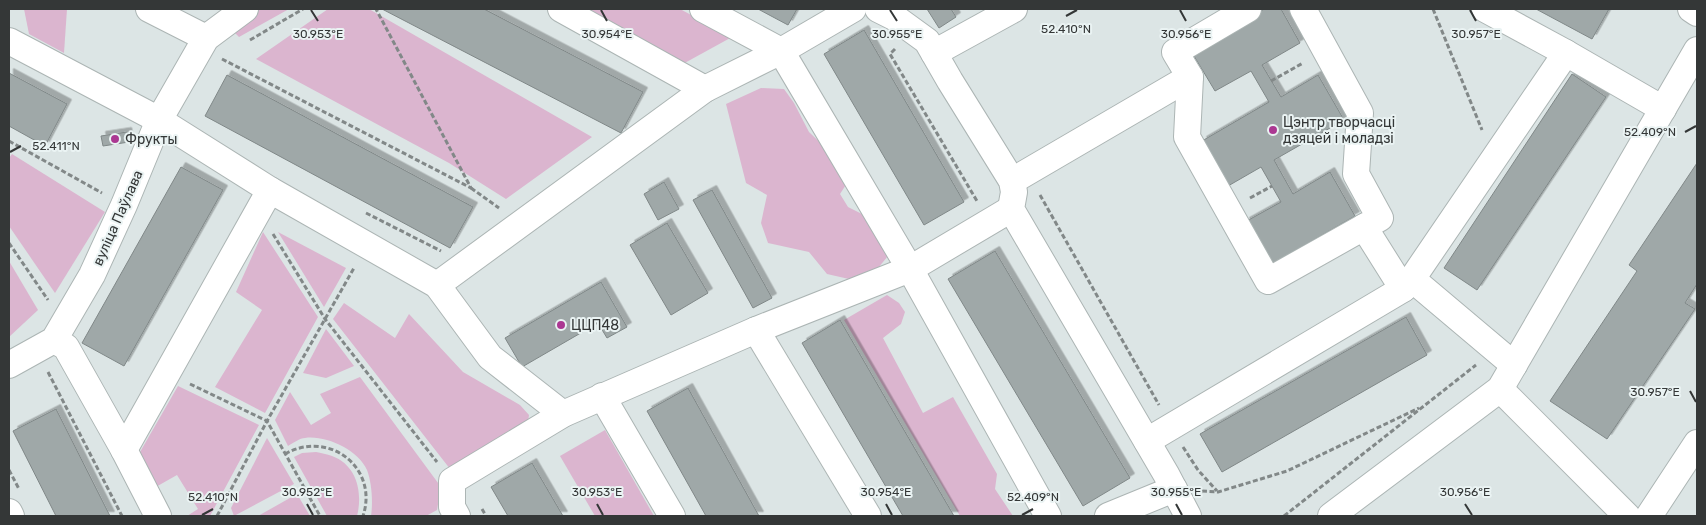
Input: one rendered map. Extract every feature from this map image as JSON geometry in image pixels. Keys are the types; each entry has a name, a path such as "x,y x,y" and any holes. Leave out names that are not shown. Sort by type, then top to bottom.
{"street":[{"path":"149,9 213,48"},
{"name":"вуліца Паўлава","path":"52,338 92,275 124,205 159,120 245,9"},
{"path":"561,9 705,89"},
{"path":"702,9 781,51 910,269 1048,516"},
{"path":"437,285 705,89 781,51 853,9"},
{"path":"878,9 894,17 927,40 1012,181 1014,192 1012,209 1147,440 1188,516"},
{"path":"934,53 1014,9"},
{"path":"1248,9 1175,52 1190,77 1187,137 1268,281 1380,218 1356,174 1360,113 1303,9"},
{"path":"1485,9 1663,109"},
{"path":"1691,9 1697,12"},
{"path":"9,42 159,120 264,200 367,245 437,285 490,357 563,414"},
{"path":"1331,516 1500,389 1505,357 1663,109 1697,50"},
{"path":"1147,440 1408,284 1566,53"},
{"path":"1012,181 1190,77"},
{"path":"124,450 264,200"},
{"path":"448,513 452,481 563,414 756,330 910,269 1012,209"},
{"path":"1364,227 1408,284 1505,357"},
{"path":"756,330 868,516"},
{"path":"9,365 52,338 66,347 124,450 158,516"},
{"path":"1500,389 1627,516"},
{"path":"602,396 672,516"},
{"path":"1649,516 1697,443"},
{"path":"1108,516 1174,489"},
{"path":"9,512 11,516"}],"path":[{"path":"213,48 471,188 376,9"},
{"path":"1433,9 1494,159"},
{"path":"1272,81 1325,50"},
{"path":"9,141 124,205"},
{"path":"1037,189 1150,387 1170,426 1198,470 1218,492"},
{"path":"264,200 325,319 452,481"},
{"path":"365,212 443,252"},
{"path":"9,243 52,338 122,516"},
{"path":"217,516 267,421 367,245"},
{"path":"1174,489 1218,492 1287,471 1424,406 1505,357"},
{"path":"167,373 267,421 320,516"},
{"path":"1284,516 1424,406 1434,405"},
{"path":"286,454 295,449 310,445 325,446 349,459 358,471 364,484 366,499 363,516"}],"shaded area":[{"path":"24,9 67,9 64,53 29,34"},
{"path":"257,9 289,9 239,37 231,29"},
{"path":"328,9 369,9 592,137 506,199 449,163 256,59"},
{"path":"584,9 680,9 732,37 681,65"},
{"path":"761,88 784,89 794,103 809,132 831,153 849,180 840,194 848,207 866,216 888,256 878,268 849,279 827,274 809,252 768,243 761,223 767,195 746,183 726,104"},
{"path":"12,154 105,212 55,293 9,226 9,158"},
{"path":"263,232 318,317 265,413 215,387 262,310 236,292"},
{"path":"278,232 346,268 324,307"},
{"path":"9,261 38,310 9,337"},
{"path":"887,295 899,303 905,312 901,324 883,338 923,413 953,397 997,474 995,489 1013,516 960,516 844,320"},
{"path":"344,303 395,338 409,314 463,372 520,405 529,415 528,422 454,474 333,319"},
{"path":"326,329 354,366 326,378 303,373"},
{"path":"360,377 441,487 437,510 426,516 371,516 372,493 369,475 363,463 356,456 340,445 322,439 303,438 288,446 275,420 290,392 311,425 331,413 320,394"},
{"path":"178,386 259,425 210,516 187,516 198,509 177,475 154,488 136,459"},
{"path":"605,430 654,516 595,516 560,456"},
{"path":"267,438 294,484 234,516 231,508"},
{"path":"316,452 330,455 340,460 352,473 358,489 359,507 357,516 327,516 294,457 302,453"},
{"path":"297,494 310,516 258,516"}],"building":[{"path":"382,9 484,9 643,92 621,133"},
{"path":"758,9 797,9 788,25"},
{"path":"927,9 951,9 956,17 939,28"},
{"name":"Цэнтр творчасці дзяцей і моладзі","path":"1264,9 1281,9 1300,43 1262,65 1281,97 1318,75 1344,120 1274,160 1293,194 1330,172 1355,216 1270,265 1245,222 1281,202 1261,167 1228,186 1202,141 1269,102 1251,71 1215,91 1191,51"},
{"path":"1536,9 1609,9 1592,39"},
{"path":"864,30 964,202 924,225 824,54"},
{"path":"9,73 67,104 45,146 9,126"},
{"path":"1572,74 1606,97 1477,290 1444,268"},
{"path":"227,75 473,207 450,248 205,116"},
{"name":"Фрукты","path":"127,132 129,142 103,146 101,136"},
{"path":"1697,163 1697,284 1685,303 1695,309 1607,439 1550,401 1637,271 1629,265"},
{"path":"181,167 223,190 124,366 82,343"},
{"path":"664,182 679,209 658,220 644,194"},
{"path":"712,190 772,298 753,308 693,200"},
{"path":"667,223 708,293 671,315 630,245"},
{"path":"995,251 1130,478 1083,506 948,279"},
{"name":"ЦЦП48","path":"601,282 627,327 607,338 598,323 522,367 505,338"},
{"path":"1406,317 1427,355 1222,472 1200,434"},
{"path":"840,320 954,516 903,516 802,343"},
{"path":"688,388 759,516 706,516 647,411"},
{"path":"56,409 110,516 56,516 13,431"},
{"path":"532,463 563,516 508,516 491,487"}],"place":[{"name":"Цэнтр творчасці дзяцей і моладзі","path":"1273,130"},
{"name":"Фрукты","path":"115,139"},
{"name":"ЦЦП48","path":"561,325"}]}
